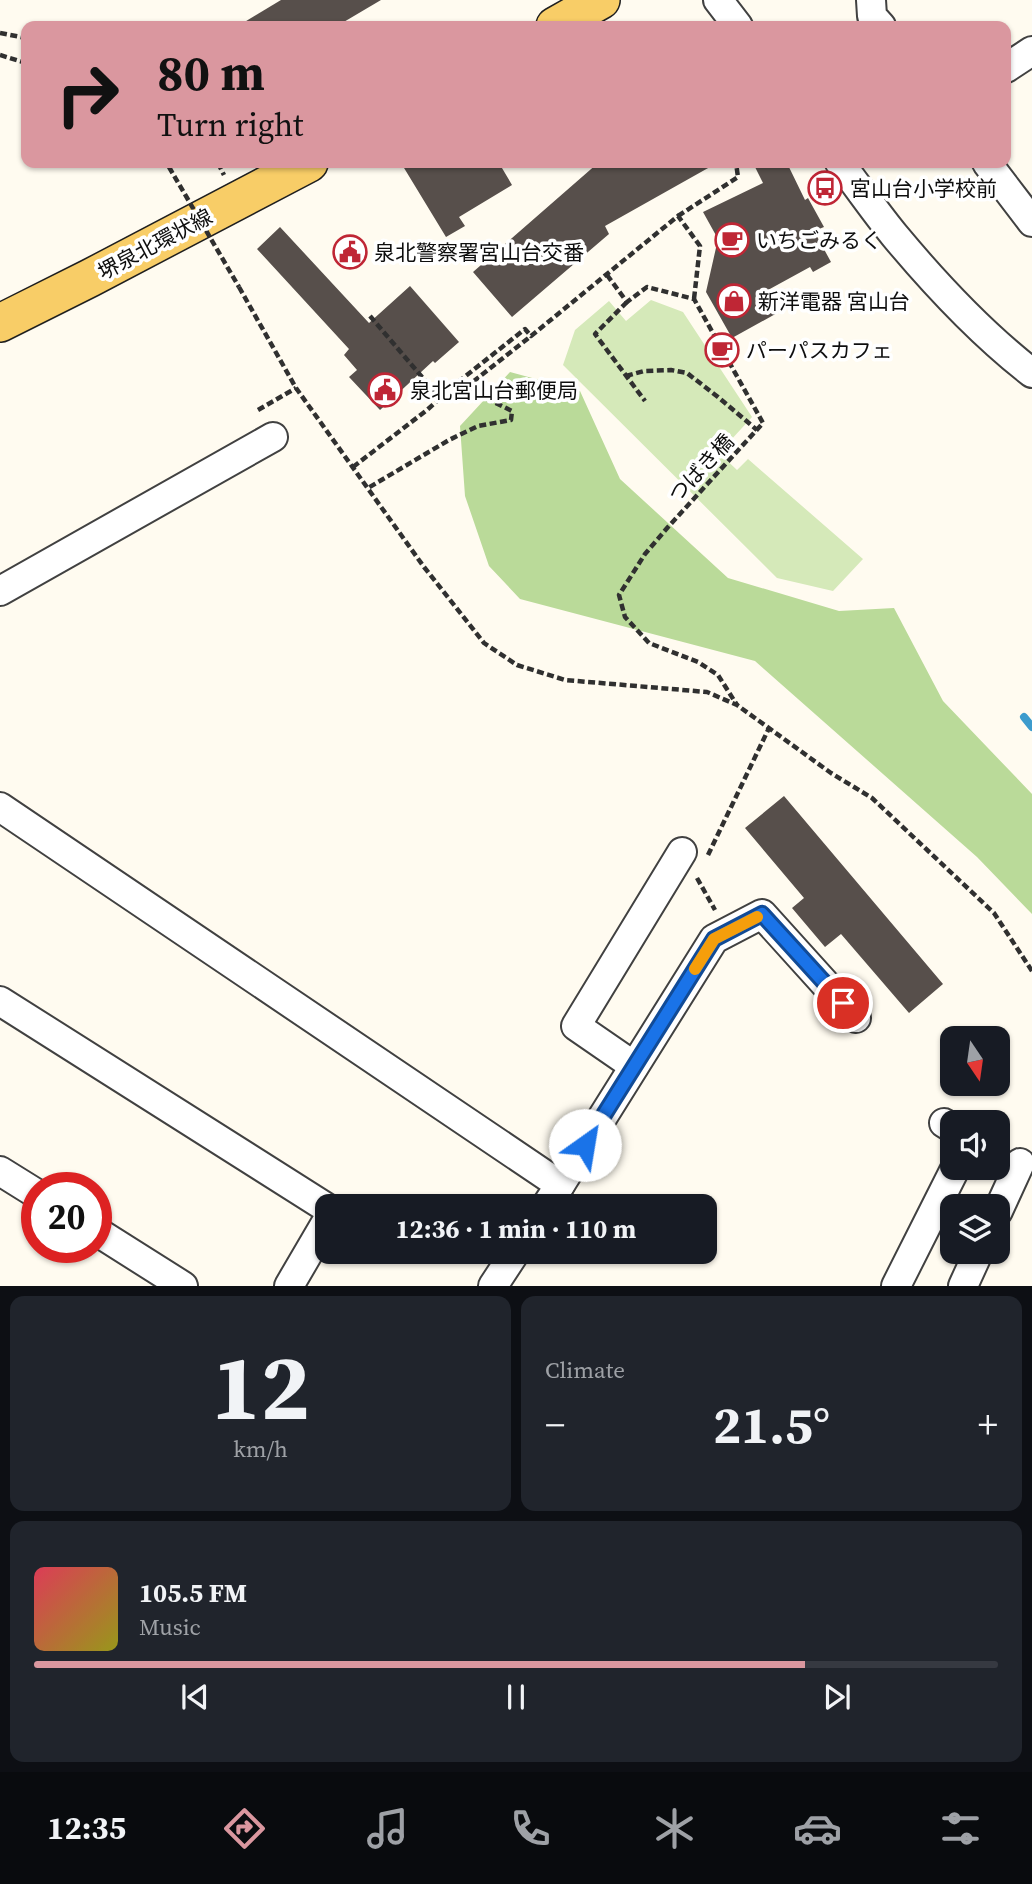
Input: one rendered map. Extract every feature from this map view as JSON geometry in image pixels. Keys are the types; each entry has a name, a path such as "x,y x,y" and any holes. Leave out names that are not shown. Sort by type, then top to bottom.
{"main road":[{"path":"564,21 601,0"},
{"name":"堺泉北環状線","path":"0,323 299,168"}],"street":[{"path":"718,0 734,21"},
{"path":"871,0 872,16 876,21"},
{"path":"1011,65 1032,51"},
{"path":"844,168 895,236 962,310 1032,373"},
{"path":"991,168 1032,222"},
{"path":"0,591 273,437"},
{"path":"0,807 552,1194"},
{"path":"634,1066 576,1026 682,852"},
{"path":"554,1194 714,939 762,914 856,1018"},
{"path":"0,1001 315,1200"},
{"path":"1004,1194 1016,1162"},
{"path":"0,1171 21,1184"},
{"path":"896,1286 949,1180"},
{"path":"112,1241 183,1286"},
{"path":"289,1286 315,1242"},
{"path":"493,1286 507,1264"},
{"path":"962,1286 973,1264"}],"path":[{"path":"0,33 21,37"},
{"path":"0,55 21,61"},
{"path":"170,168 296,388 424,567 484,643 517,665 565,680 707,692 737,705 831,773 873,798 994,913 1032,971"},
{"path":"465,388 678,216 738,177 737,168"},
{"path":"626,376 645,371 671,370 687,373 757,430 762,423 694,299 700,246 678,216"},
{"path":"607,275 627,302"},
{"path":"645,401 595,334 646,287 694,299"},
{"path":"370,316 439,397"},
{"path":"353,467 525,329 531,336"},
{"path":"368,488 478,426 511,420 512,411 458,382"},
{"path":"258,410 296,388"},
{"name":"つばき橋","path":"737,705 718,675 698,662 649,643 625,617 619,595 645,554 757,430"},
{"path":"727,932 697,879 769,728"}],"green space":[{"path":"651,300 683,312 752,417 719,453 737,470 748,459 863,559 833,591 777,578 563,365 575,330 609,301 626,321"},
{"path":"510,372 580,391 620,479 728,578 839,611 894,608 943,701 1032,794 1032,914 977,857 755,661 520,599 489,566 465,496 460,426"}],"building":[{"path":"281,0 381,0 345,21 246,21"},
{"path":"404,168 502,168 512,185 459,217 465,226 446,237"},
{"path":"592,168 708,168 605,226 609,234 512,317 473,272"},
{"path":"756,168 789,168 805,200 808,198 824,227 814,231 831,262 813,272 810,267 768,290 779,312 732,338 706,292 718,239 703,212 763,183"},
{"path":"280,227 369,323 410,286 459,342 435,363 433,361 380,410 349,377 357,370 344,355 349,349 257,249"},
{"path":"784,796 943,984 909,1013 841,934 825,947 792,908 804,898 745,828"}],"waterway":[{"path":"1024,717 1032,727"}],"slow traffic":[{"path":"695,969 714,939 757,917"}],"place":[{"name":"宮山台小学校前","path":"825,188"},
{"name":"いちごみるく","path":"732,240"},
{"name":"泉北警察署宮山台交番","path":"350,252"},
{"name":"新洋電器 宮山台","path":"734,301"},
{"name":"パーパスカフェ","path":"722,350"},
{"name":"泉北宮山台郵便局","path":"385,390"}],"route":[{"path":"585,1145 714,939 762,914 843,1003"}]}
